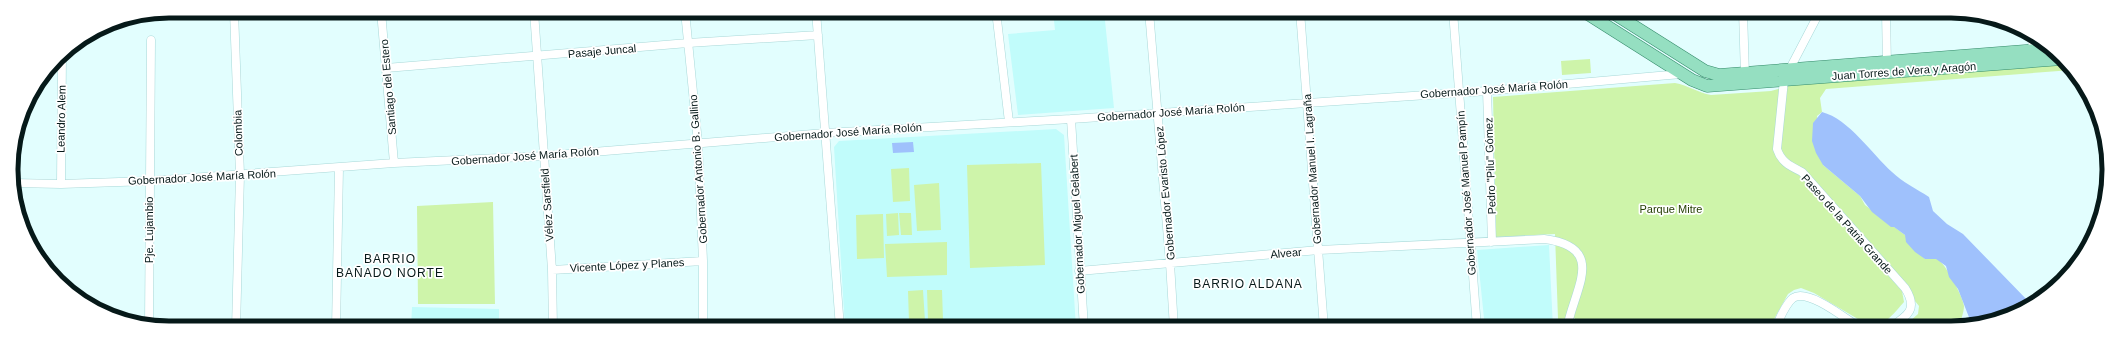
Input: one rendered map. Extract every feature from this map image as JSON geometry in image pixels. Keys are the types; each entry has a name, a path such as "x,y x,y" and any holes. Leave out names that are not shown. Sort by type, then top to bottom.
{"main road":[{"path":"1602,18 1681,74 1699,84 1707,86 1746,78"},
{"path":"1621,18 1705,71 1719,75 1746,78"},
{"name":"Juan Torres de Vera y Aragón","path":"2033,56 2045,51"},
{"name":"Juan Torres de Vera y Aragón","path":"1746,78 1784,80 1887,67 2033,56 2053,58"},
{"name":"Juan Torres de Vera y Aragón","path":"1746,78 1791,69 1887,67"}],"street":[{"name":"Colombia","path":"234,18 240,175 236,321"},
{"name":"Santiago del Estero","path":"382,18 394,163"},
{"name":"Vélez Sarsfield","path":"534,18 552,270 553,321"},
{"name":"Gobernador Antonio B. Gallino","path":"686,18 698,143 703,261 703,321"},
{"path":"817,18 839,321"},
{"path":"997,18 1008,122"},
{"name":"Gobernador Evaristo López","path":"1149,18 1158,113 1174,321"},
{"name":"Gobernador Manuel I. Lagraña","path":"1301,18 1324,321"},
{"name":"Gobernador José Manuel Pampín","path":"1454,18 1476,321"},
{"path":"1743,18 1746,78"},
{"name":"Paseo de la Patria Grande","path":"1816,18 1784,80 1777,149 1780,157 1785,163 1802,172 1905,288 1911,298 1911,308 1907,316 1900,321"},
{"path":"1886,18 1887,67"},
{"name":"Pasaje Juncal","path":"386,68 537,57 688,43 818,35"},
{"name":"Pje. Lujambio","path":"149,320 150,40"},
{"path":"2032,42 2033,56"},
{"name":"Leandro Alem","path":"60,184 61,63"},
{"name":"Gobernador José María Rolón","path":"18,183 60,184 150,181 394,163 544,156 825,133 1071,119 1488,91 1681,74"},
{"name":"Pedro \"Pilu\" Gómez","path":"1488,91 1492,242"},
{"name":"Gobernador Miguel Gelabert","path":"1071,119 1079,271 1083,321"},
{"path":"336,321 338,168"},
{"path":"1492,242 1544,239 1560,241 1570,246 1578,253 1584,262 1584,272 1569,321"},
{"name":"Alvear","path":"1079,271 1319,250 1492,242"},
{"name":"Vicente López y Planes","path":"552,270 703,261"},
{"path":"1779,321 1789,302 1794,297 1803,295 1815,299 1849,321"}],"shaded area":[{"path":"1054,18 1105,18 1114,108 1018,115 1008,34 1055,30"},
{"path":"1056,129 1064,135 1076,321 845,321 834,147 839,141"},
{"path":"1549,245 1553,321 1484,321 1477,250"},
{"path":"412,307 499,309 499,321 411,321"}],"green space":[{"path":"1075,18 1098,18 1075,20"},
{"path":"1590,59 1591,73 1562,75 1561,61"},
{"name":"Parque Mitre","path":"2059,64 2065,71 1826,89 1820,98 1822,112 1817,116 1823,165 1860,196 1865,205 1905,235 1925,259 1937,259 1944,266 1957,288 1963,302 1964,306 1961,321 1910,321 1918,314 1919,306 1841,210 1835,215 1902,291 1904,302 1893,315 1885,321 1861,321 1814,293 1801,288 1788,294 1773,321 1575,321 1575,318 1558,319 1555,234 1496,237 1493,97 1675,83 1711,95 1771,91 1796,84"},
{"path":"1041,163 1045,265 970,268 967,165"},
{"path":"909,168 910,201 893,202 891,169"},
{"path":"939,183 941,230 917,231 914,185"},
{"path":"493,202 495,304 418,304 417,206"},
{"path":"898,213 899,235 887,236 886,214"},
{"path":"899,213 911,213 912,235 901,235"},
{"path":"883,214 884,258 857,259 856,215"},
{"path":"947,242 947,275 887,277 885,244"},
{"path":"923,290 925,321 909,321 908,291"},
{"path":"927,290 942,290 943,320 928,321"}],"water":[{"path":"1822,112 1832,116 1851,129 1896,176 1929,197 1933,211 1947,224 1963,234 2027,300 1999,313 1970,320 1958,289 1949,277 1946,266 1936,259 1925,259 1915,252 1906,242 1905,235 1894,227 1891,227 1872,212 1860,196 1823,165 1816,153 1812,141 1813,123"},
{"path":"913,142 914,152 893,153 892,143"}],"district":[{"name":"BARRIO BAÑADO NORTE","path":"390,266"},
{"name":"BARRIO ALDANA","path":"1248,284"}]}
